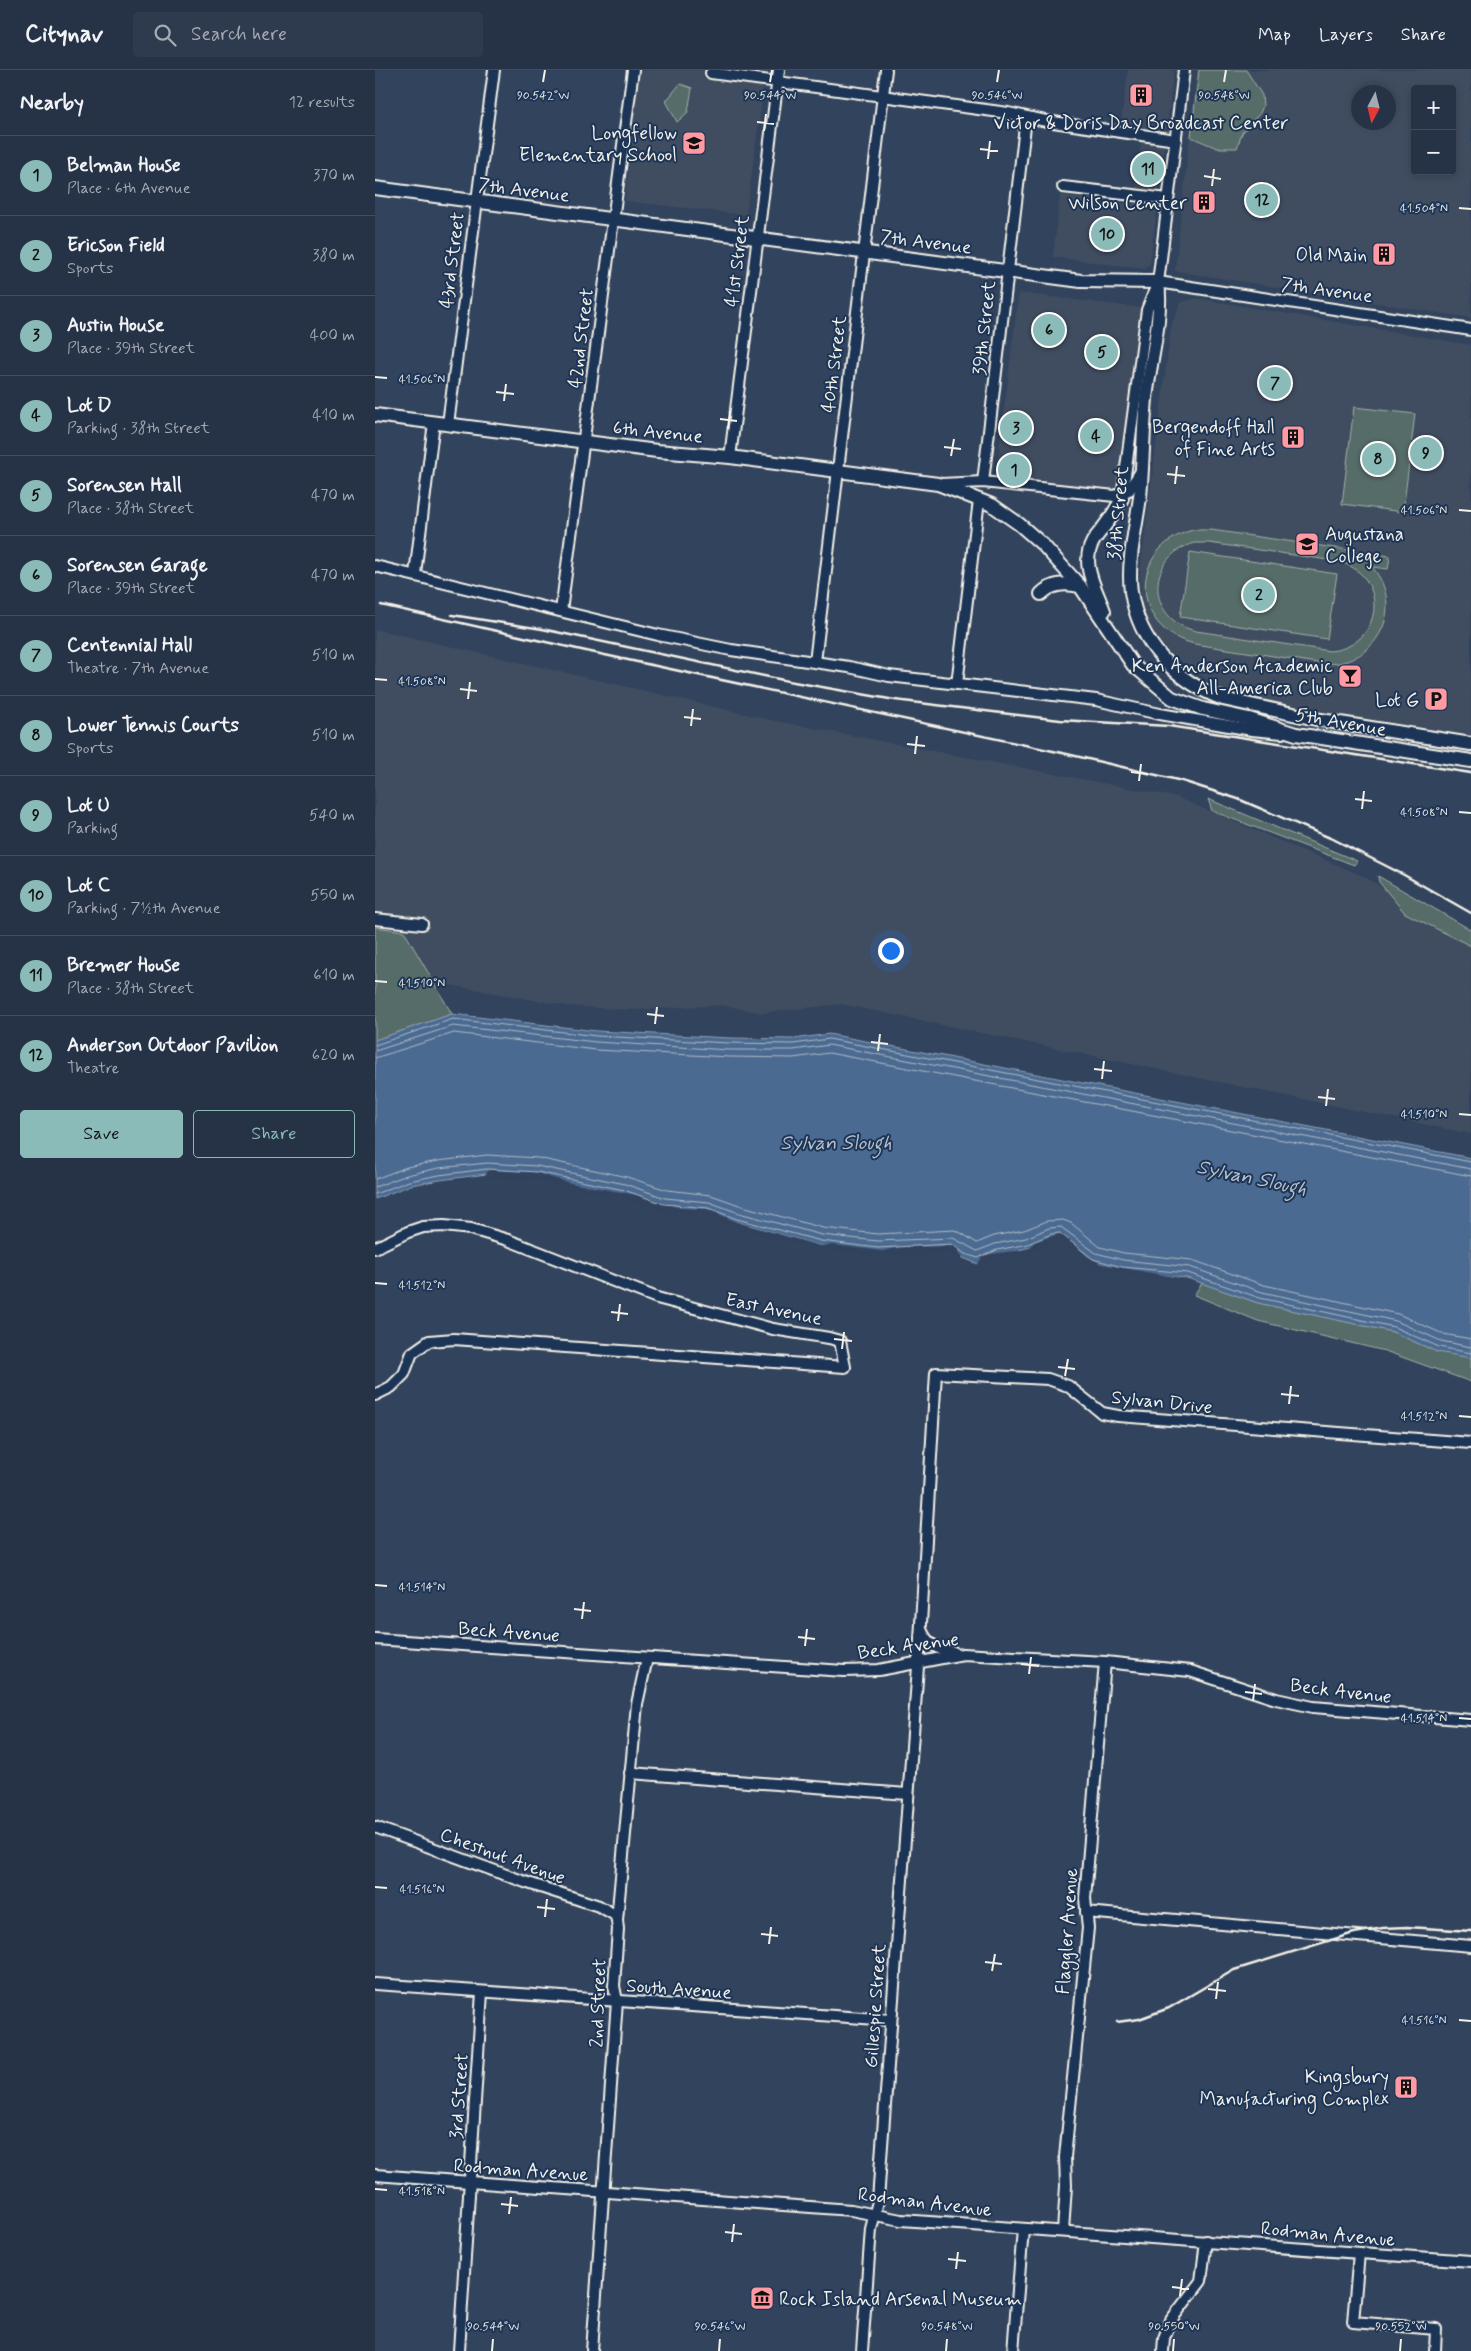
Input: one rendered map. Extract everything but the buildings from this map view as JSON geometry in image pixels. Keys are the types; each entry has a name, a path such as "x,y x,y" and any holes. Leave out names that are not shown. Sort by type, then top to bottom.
{"main road":[{"name":"7th Avenue","path":"375,188 1081,281 1158,282"},
{"name":"38th Street","path":"1158,282 1159,305 1146,399 1141,470 1131,560 1131,592 1140,624 1148,642 1158,653"},
{"name":"6th Avenue","path":"375,415 657,451 730,457 837,470 938,484 992,505 1019,524 1043,545 1080,586 1115,639"},
{"path":"1115,639 1089,574 1087,564 1090,545 1111,519 1122,496"},
{"path":"1041,594 1048,587 1057,585 1080,586"},
{"name":"5th Avenue","path":"1115,639 1133,665 1172,698 1203,709 1249,719 1296,734 1471,761"},
{"name":"5th Avenue","path":"1158,653 1180,676 1207,693 1223,699 1329,722 1471,744"}],"street":[{"name":"43rd Street","path":"448,424 493,70"},
{"name":"42nd Street","path":"561,611 633,70"},
{"name":"41st Street","path":"730,457 756,238 779,70"},
{"name":"40th Street","path":"815,662 886,70"},
{"name":"38th Street","path":"1122,496 1147,310 1158,282 1184,70"},
{"path":"711,73 1008,113 1026,118 1176,140"},
{"name":"39th Street","path":"983,482 1026,118"},
{"path":"1063,187 1168,199"},
{"name":"7th Avenue","path":"1158,282 1471,330"},
{"path":"415,574 434,422"},
{"path":"1122,496 1133,486 1141,470"},
{"name":"6th Avenue","path":"938,484 983,482 1110,497 1122,496"},
{"path":"957,684 979,500"},
{"path":"375,566 704,644 957,684 1096,700 1160,714 1252,730 1296,734"},
{"path":"375,919 422,924"},
{"name":"East Avenue","path":"375,1248 423,1227 444,1226 471,1229 509,1240 657,1298 773,1329 829,1338 839,1342 845,1368 454,1339 429,1341 412,1353 404,1374 391,1387 375,1395"},
{"name":"Sylvan Drive","path":"918,1663 937,1373 1048,1379 1068,1386 1102,1413 1118,1416 1471,1443"},
{"path":"921,1629 925,1640 935,1647 967,1654"},
{"name":"Beck Avenue","path":"375,1639 844,1671 879,1670 945,1656 967,1654 1105,1662 1190,1671 1276,1699 1313,1707 1471,1720"},
{"name":"2nd Street","path":"592,2351 617,2001 614,1986 617,1920 637,1704 647,1658"},
{"name":"Flaggler Avenue","path":"1063,2231 1066,2186 1065,2157 1078,2010 1088,1928 1087,1880 1105,1662"},
{"name":"Gillespie Street","path":"863,2351 871,2229 875,2215 918,1663"},
{"path":"630,1773 907,1794"},
{"name":"Chestnut Avenue","path":"375,1827 525,1882 599,1906 615,1915 617,1920"},
{"path":"1087,1912 1471,1946"},
{"name":"South Avenue","path":"375,1984 891,2020"},
{"name":"3rd Street","path":"459,2351 482,1992"},
{"name":"Rodman Avenue","path":"375,2175 851,2210 901,2220 1471,2261"},
{"path":"1013,2351 1023,2229"},
{"path":"1163,2351 1164,2338 1171,2320 1201,2281 1206,2241"},
{"path":"1359,2253 1353,2322 1436,2329 1435,2351"}],"shaded area":[{"name":"Longfellow Elementary School","path":"639,70 703,70 703,78 764,85 746,215 625,201"},
{"path":"1128,70 1174,70 1150,264 1145,269 1053,257 1060,195 1134,204 1143,125 1121,123"},
{"path":"1197,70 1471,70 1471,318 1175,271"},
{"path":"1019,293 1142,308 1118,488 1113,490 996,474"},
{"name":"Augustana College","path":"1195,298 1471,345 1471,736 1336,716 1267,702 1220,689 1172,655 1151,632 1142,603 1140,574 1171,327 1180,303"},
{"path":"375,629 775,721 1176,797 1363,876 1471,940 1471,1134 841,1004 762,1013 722,1005 632,1010 568,1006 433,982 404,931 405,916 375,913"}],"green space":[{"path":"1199,70 1246,70 1262,95 1263,106 1260,113 1242,133 1237,148 1217,148 1191,137"},
{"path":"680,84 692,88 688,112 677,122 666,101"},
{"path":"1354,407 1415,414 1403,512 1342,504"},
{"path":"1193,530 1211,530 1390,556 1388,569 1372,567 1383,585 1387,599 1385,621 1382,629 1374,642 1355,658 1333,664 1195,644 1173,636 1158,623 1148,606 1145,588 1148,569 1157,553 1172,539","holes":["1194,543 1209,543 1336,561 1354,568 1366,579 1372,593 1374,609 1370,623 1362,637 1348,646 1330,651 1196,631 1180,625 1168,615 1160,602 1158,588 1160,574 1167,561 1178,550"]},
{"path":"1190,552 1337,574 1327,639 1180,617"},
{"path":"1208,799 1357,861 1354,865 1212,811"},
{"path":"1378,876 1471,930 1471,946 1405,913 1379,882"},
{"path":"375,927 404,931 452,1014 375,1040"},
{"path":"1202,1283 1258,1303 1393,1332 1437,1352 1471,1350 1471,1382 1385,1351 1258,1321 1194,1295"}],"water":[{"name":"Sylvan Slough","path":"452,1014 597,1031 730,1038 793,1039 829,1034 1471,1158 1471,1358 1437,1352 1393,1332 1258,1303 1187,1278 1121,1272 1090,1264 1060,1238 998,1256 978,1264 963,1258 952,1249 878,1253 820,1246 707,1213 663,1209 623,1195 536,1177 487,1174 411,1185 375,1199 375,1040"}],"pier":[{"path":"487,1171 533,1172 570,1183 637,1195 681,1208 707,1209 737,1222 820,1246 834,1245 882,1251 901,1247 955,1246 962,1256 962,1261 951,1252 878,1255 820,1249 735,1226 706,1215 663,1211 622,1198 536,1179 486,1177"},
{"path":"1062,1233 1087,1256 1101,1264 1180,1278 1180,1280 1120,1274 1089,1266 1059,1241 1053,1241 1030,1251 999,1257 977,1266 983,1255 1029,1249 1034,1242"}],"railway":[{"path":"381,605 1067,754 1182,781 1238,799 1335,840 1404,875 1471,913"},
{"path":"452,615 542,629 788,681 895,700 1060,720 1169,726 1471,773"},
{"path":"1117,2022 1139,2019 1169,2008 1234,1970 1354,1933 1383,1928 1407,1927 1471,1931"}],"place":[{"name":"Victor & Doris Day Broadcast Center","path":"1141,95"},
{"name":"Longfellow Elementary School","path":"694,143"},
{"name":"Bremer House","path":"1148,169"},
{"name":"Anderson Outdoor Pavilion","path":"1262,200"},
{"name":"Wilson Center","path":"1204,202"},
{"name":"Lot C","path":"1107,234"},
{"name":"Old Main","path":"1384,254"},
{"name":"Sorensen Garage","path":"1049,330"},
{"name":"Sorensen Hall","path":"1102,352"},
{"name":"Centennial Hall","path":"1275,383"},
{"name":"Austin House","path":"1016,428"},
{"name":"Lot D","path":"1096,436"},
{"name":"Bergendoff Hall of Fine Arts","path":"1293,437"},
{"name":"Lot U","path":"1426,453"},
{"name":"Lower Tennis Courts","path":"1378,459"},
{"name":"Belman House","path":"1014,470"},
{"name":"Augustana College","path":"1307,544"},
{"name":"Ericson Field","path":"1259,595"},
{"name":"Ken Anderson Academic All-America Club","path":"1350,676"},
{"name":"Lot G","path":"1436,699"},
{"name":"Kingsbury Manufacturing Complex","path":"1406,2087"},
{"name":"Rock Island Arsenal Museum","path":"762,2298"}]}
